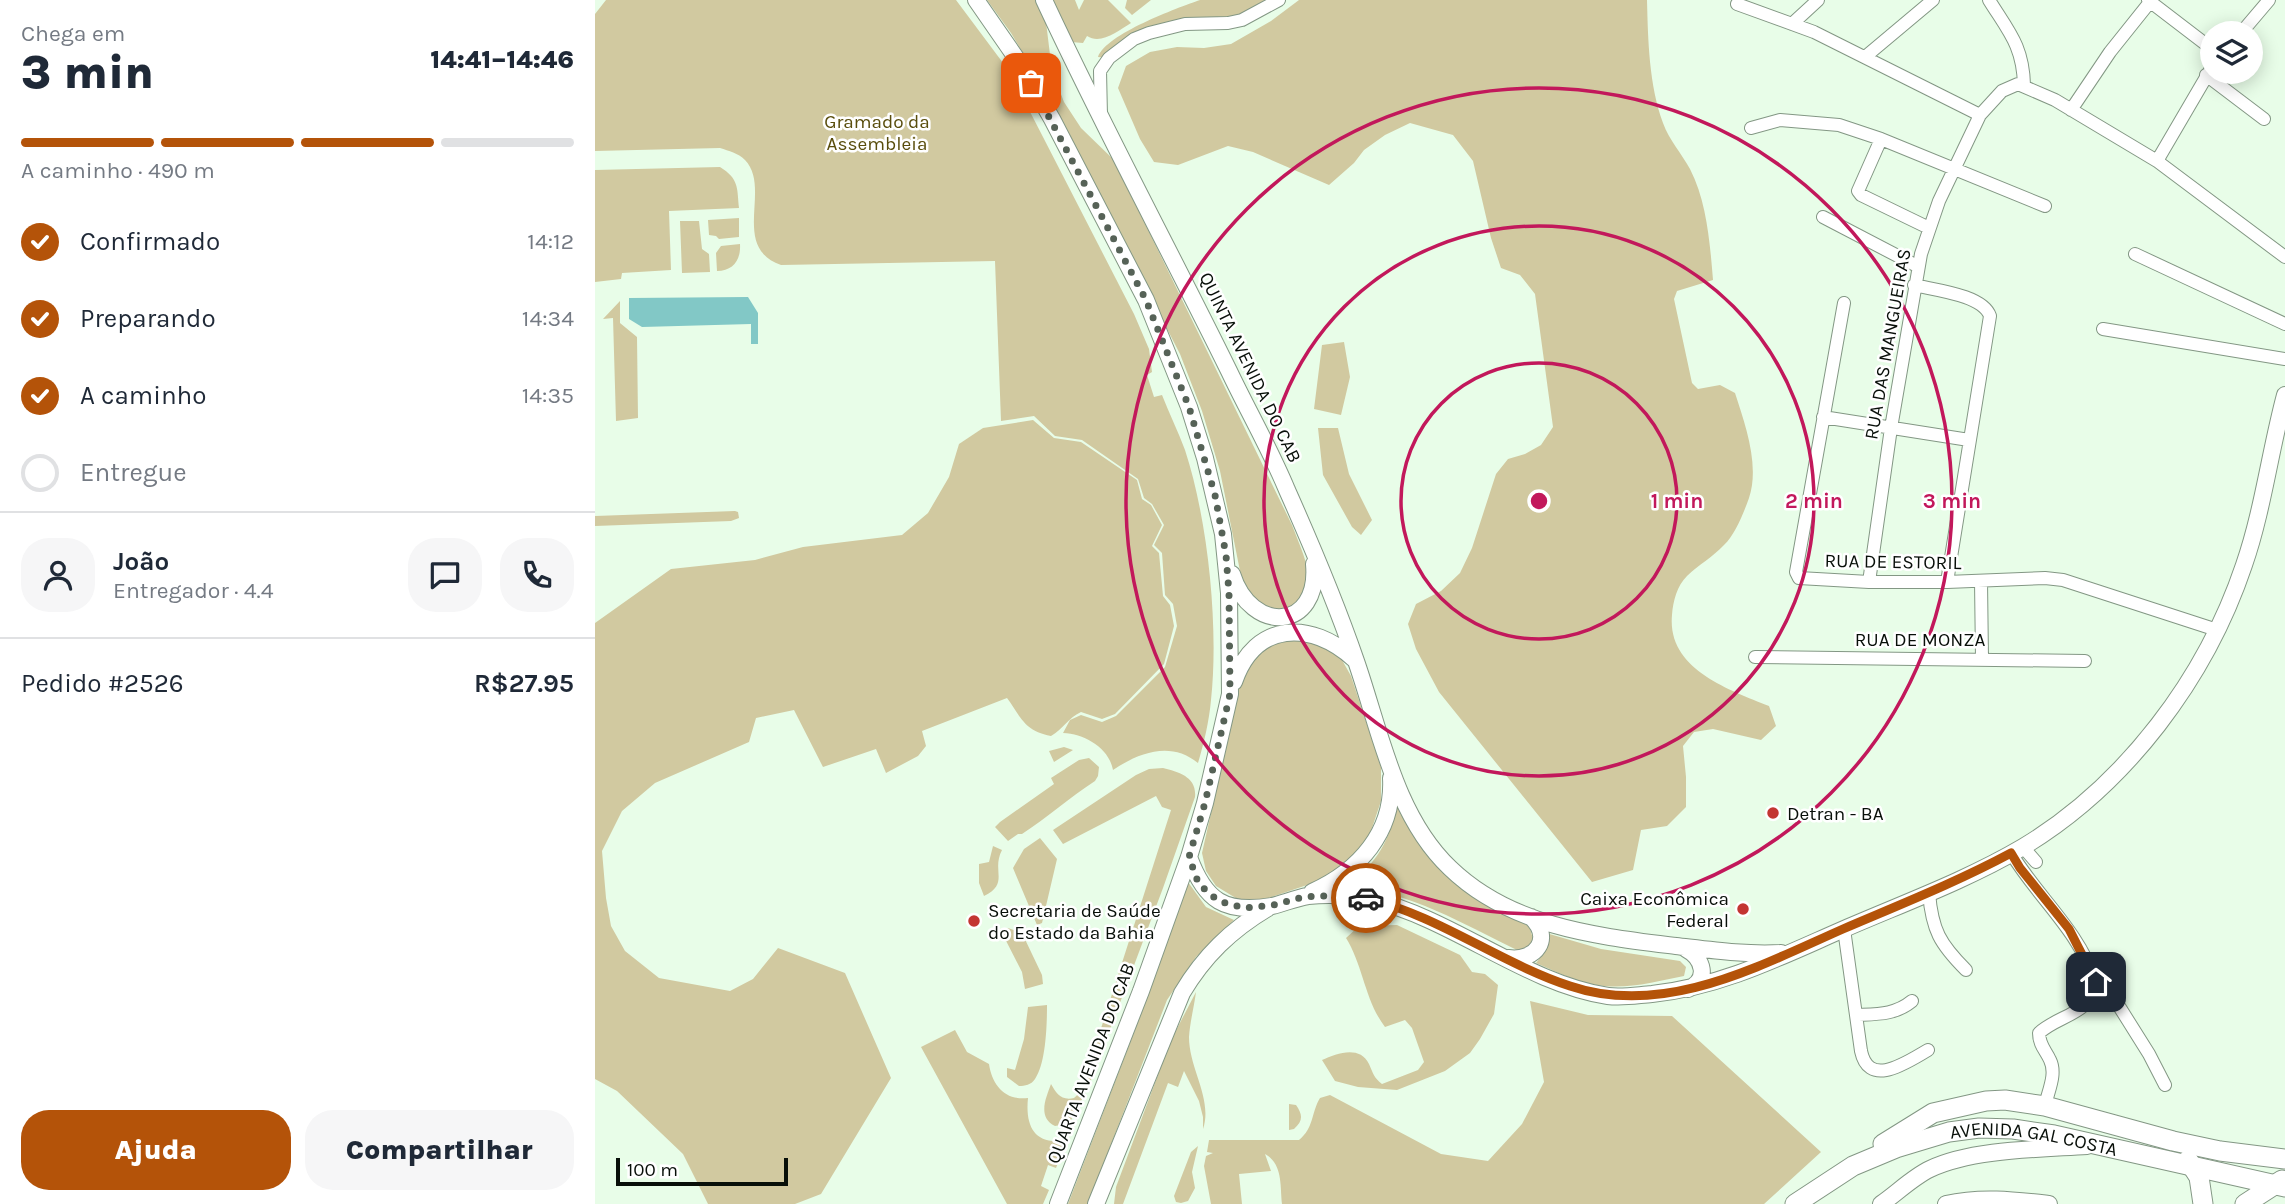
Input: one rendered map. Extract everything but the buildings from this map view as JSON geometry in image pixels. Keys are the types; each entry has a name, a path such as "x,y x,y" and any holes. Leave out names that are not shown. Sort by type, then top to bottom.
{"main road":[{"path":"976,0 1021,65 1052,119 1146,300 1189,407 1215,495 1226,555 1230,605 1230,694"},
{"name":"QUINTA AVENIDA DO CAB","path":"1044,0 1101,120 1267,446 1313,548 1356,660 1409,815 1447,866 1482,892 1531,917 1573,932 1765,954 1790,952"},
{"path":"1303,897 1359,896 1391,904 1572,987 1607,995 1633,996 1682,991 1743,972 1929,893 2017,850 2079,807 2105,783 2137,748 2181,692 2217,630 2238,583 2245,540 2275,416 2285,395"},
{"path":"1226,555 1235,583 1246,601 1254,610 1276,618 1299,611 1313,592 1313,548"},
{"path":"1356,660 1334,643 1305,632 1286,632 1269,637 1251,651 1237,671 1230,694 1205,803 1189,857 1198,882 1209,894 1222,902 1244,908 1273,905 1303,897 1344,875 1358,863 1375,841 1387,817 1390,802 1390,765"},
{"name":"QUARTA AVENIDA DO CAB","path":"1058,1204 1136,1004 1189,857"},
{"path":"1096,1204 1182,993 1219,943 1273,905"},
{"path":"1506,957 1524,958 1538,948 1541,931 1531,917"},
{"path":"1680,946 1695,954 1702,966 1700,980 1695,986 1682,991"},
{"path":"1853,1166 1933,1113 1986,1101 2005,1100 2045,1106 2173,1142 2285,1159"},
{"name":"AVENIDA GAL COSTA","path":"1795,1204 1853,1166 1922,1138 1979,1128 2013,1129 2282,1183"},
{"path":"2173,1142 2199,1177 2203,1204"},
{"path":"1881,1204 1927,1170 1947,1162 2033,1149 2100,1146"},
{"path":"2246,1154 2285,1150"},
{"path":"2245,1204 2282,1183"},
{"path":"1946,1204 1967,1199 2003,1198 2049,1204"}],"street":[{"path":"1101,120 1100,71 1120,49 1149,33 1185,24 1242,20 1279,0"},
{"path":"1792,24 1818,0"},
{"path":"1865,57 1933,0"},
{"path":"1989,0 2019,49 2024,63 2024,85 2157,161 2285,257"},
{"path":"2251,21 2269,0"},
{"path":"2071,110 2149,1 2200,40"},
{"path":"1737,4 1814,32 1980,115"},
{"path":"2157,161 2201,84"},
{"path":"2224,84 2264,119"},
{"name":"RUA DAS MANGUEIRAS","path":"1870,582 1917,266 1929,228 1953,170 1980,115 2007,88 2024,85"},
{"path":"1751,128 1780,120 1829,122 1881,139 2045,206"},
{"path":"1881,139 1858,191 1929,228"},
{"path":"1823,217 1917,266"},
{"path":"2135,254 2285,324"},
{"path":"1914,285 1972,299 1984,304 1990,316 1947,582"},
{"name":"RUA DE ESTORIL","path":"1844,303 1795,572 1801,579 1870,582 2045,578 2063,580 2217,630"},
{"path":"2103,329 2285,359"},
{"path":"1823,417 1969,440"},
{"path":"1981,581 1982,659"},
{"name":"RUA DE MONZA","path":"1755,657 2085,661"},
{"path":"2017,850 2036,862"},
{"path":"2017,850 2020,868 2069,929 2093,974 2096,987 2089,1002 2083,1007 2039,1034 2044,1052 2052,1063 2053,1078 2045,1106"},
{"path":"1929,893 1931,920 1935,932 1950,954 1966,970"},
{"path":"1844,929 1863,1060 1871,1069 1886,1070 1928,1050"},
{"path":"2096,987 2117,1003 2165,1085"},
{"path":"1856,1014 1888,1013 1912,1001"}],"green space":[{"name":"Gramado da Assembleia","path":"606,0 956,0 1009,71 1134,314 1149,349 1152,372 1147,375 1154,397 1162,395 1185,450 1200,508 1210,574 1214,640 1211,700 1198,763 1188,756 1166,751 1145,754 1113,770 1107,755 1095,744 1080,736 1063,733 1070,720 1081,715 1102,722 1116,716 1165,667 1177,626 1173,604 1165,595 1162,553 1154,545 1164,525 1152,504 1144,498 1138,479 1082,440 1055,436 1034,416 1001,421 995,261 781,265 766,256 758,245 754,231 755,186 752,172 745,160 739,156 720,148 595,151 595,14"},
{"path":"987,0 1036,0 1046,22 1052,71 1064,102 1081,128 1114,160 1292,525 1303,554 1309,581 1307,592 1301,601 1288,607 1269,610 1250,595 1241,576 1220,471 1202,411 1180,354 1037,77 1011,33"},
{"path":"1044,0 1075,0 1079,10 1084,0 1108,0 1131,23 1104,38 1087,36 1083,43 1071,42"},
{"path":"1127,0 1151,0 1132,15 1125,8"},
{"path":"1200,0 1279,0 1257,13 1168,28 1109,58 1098,57 1104,48 1128,31"},
{"path":"1299,0 1647,0 1650,62 1658,108 1672,141 1696,182 1709,238 1713,280 1677,291 1674,299 1692,383 1698,389 1720,385 1735,393 1750,445 1753,472 1749,498 1732,535 1720,549 1687,576 1678,589 1672,615 1673,634 1679,650 1690,663 1719,684 1769,706 1776,726 1761,740 1713,729 1694,732 1683,746 1686,807 1667,826 1641,830 1633,870 1592,882 1439,692 1416,649 1408,624 1416,604 1441,591 1460,573 1472,548 1496,474 1508,459 1541,445 1553,427 1535,294 1520,275 1501,268 1473,161 1453,135 1410,123 1385,135 1364,150 1354,163 1329,185 1253,152 1228,146 1178,165 1154,162 1140,139 1118,88 1126,66 1150,52 1177,47 1204,48 1231,44 1271,21"},
{"path":"720,167 734,180 739,208 669,211 671,270 622,273 621,279 595,282 595,170"},
{"path":"739,218 739,237 719,239 709,235 708,220"},
{"path":"680,221 699,221 702,249 709,254 710,272 682,273"},
{"path":"740,244 735,264 717,271 716,253 721,246"},
{"path":"620,301 620,323 637,337 638,418 616,421 613,318 603,319"},
{"path":"1344,342 1350,377 1341,415 1314,409 1322,345"},
{"path":"1033,420 1054,438 1081,442 1137,480 1142,499 1151,505 1162,525 1152,546 1159,553 1163,596 1170,605 1174,626 1164,664 1115,714 1102,719 1081,712 1051,736 1029,727 1007,698 922,731 926,746 918,756 886,773 876,749 823,767 794,710 756,718 749,742 655,783 622,811 602,851 611,926 625,951 659,978 730,991 753,979 778,948 845,973 891,1078 821,1194 795,1204 708,1204 683,1154 617,1091 595,1079 595,623 671,569 755,560 803,547 902,535 928,513 949,477 959,444 983,428"},
{"path":"1318,428 1338,428 1349,474 1372,520 1361,535 1352,527 1323,475"},
{"path":"738,512 739,518 731,521 595,526 595,516"},
{"path":"1299,638 1337,651 1351,676 1381,767 1381,801 1370,834 1349,862 1319,881 1257,902 1239,900 1216,886 1206,871 1202,853 1241,680 1249,663 1271,645"},
{"path":"1064,747 1073,750 1054,762 1049,751"},
{"path":"1089,758 1099,767 1095,781 1041,821 1008,841 995,827 1054,784 1051,778 1079,760"},
{"path":"1163,768 1190,780 1195,797 1088,1088 1071,1120 1055,1126 1046,1118 1044,1107 1051,1084 1057,1093 1066,1098 1074,1098 1081,1090 1083,1083 1080,1073 1087,1072 1171,810 1162,807 1156,796 1063,844 1053,830 1136,775 1149,769"},
{"path":"1396,803 1422,846 1491,907 1529,926 1533,938 1530,946 1519,951 1415,902 1347,885 1366,869 1381,850 1391,828"},
{"path":"1040,838 1057,859 1042,923 1037,925 1013,868 1024,849"},
{"path":"993,846 1002,850 998,864 998,881 992,891 984,896 979,883 979,864 989,862"},
{"path":"1188,882 1206,907 1234,920 1196,957 1167,1000 1088,1204 1068,1204 1141,1014"},
{"path":"1397,925 1460,955 1472,972 1485,974 1498,985 1494,1014 1470,1053 1445,1071 1397,1090 1358,1087 1335,1081 1322,1060 1341,1053 1360,1054 1382,1084 1418,1070 1424,1062 1412,1028 1405,1020 1385,1027 1378,1017 1346,938 1359,926"},
{"path":"1008,928 1022,933 1042,975 1043,984 1025,989 1022,972 1000,929"},
{"path":"1546,933 1601,949 1680,961 1686,967 1684,976 1615,987 1577,980 1536,963 1545,952"},
{"path":"1196,992 1189,1037 1205,1106 1203,1129 1199,1101 1184,1071 1178,1087 1168,1083 1123,1204 1114,1204 1116,1187 1171,1040"},
{"path":"1530,1001 1588,1015 1672,1016 1821,1152 1764,1204 1282,1204 1278,1169 1265,1154 1271,1171 1239,1174 1242,1204 1211,1204 1204,1166 1206,1156 1213,1153 1207,1152 1209,1140 1299,1140 1310,1125 1320,1098 1330,1095 1441,1154 1488,1161 1522,1124 1544,1082"},
{"path":"1047,1005 1042,1064 1032,1083 1019,1086 1007,1077 1007,1068 1015,1070 1024,1039 1028,1007"},
{"path":"955,1030 967,1052 989,1064 993,1079 1001,1090 1013,1097 1028,1098 1028,1118 1034,1132 1047,1140 1067,1140 1056,1168 1048,1165 1041,1186 1049,1190 1043,1204 1007,1204 921,1047"},
{"path":"1289,1104 1296,1105 1301,1118 1294,1129 1289,1130"},
{"path":"1198,1146 1192,1172 1195,1188 1188,1201 1176,1202 1174,1196 1191,1152"}],"water":[{"path":"748,297 758,313 758,344 751,344 751,324 642,327 629,319 629,298"}],"way so far":[{"path":"1031,83 1146,300 1189,407 1215,495 1226,555 1229,593 1230,694 1205,803 1189,857 1198,882 1209,894 1222,902 1244,908 1323,895 1366,898"}],"place":[{"name":"Detran - BA","path":"1773,813"},
{"name":"Caixa Econômica Federal","path":"1743,909"},
{"name":"Secretaria de Saúde do Estado da Bahia","path":"974,921"}],"route":[{"path":"1366,898 1409,911 1572,987 1607,995 1633,996 1682,991 1743,972 1929,893 2011,853 2069,929 2096,982"}]}
